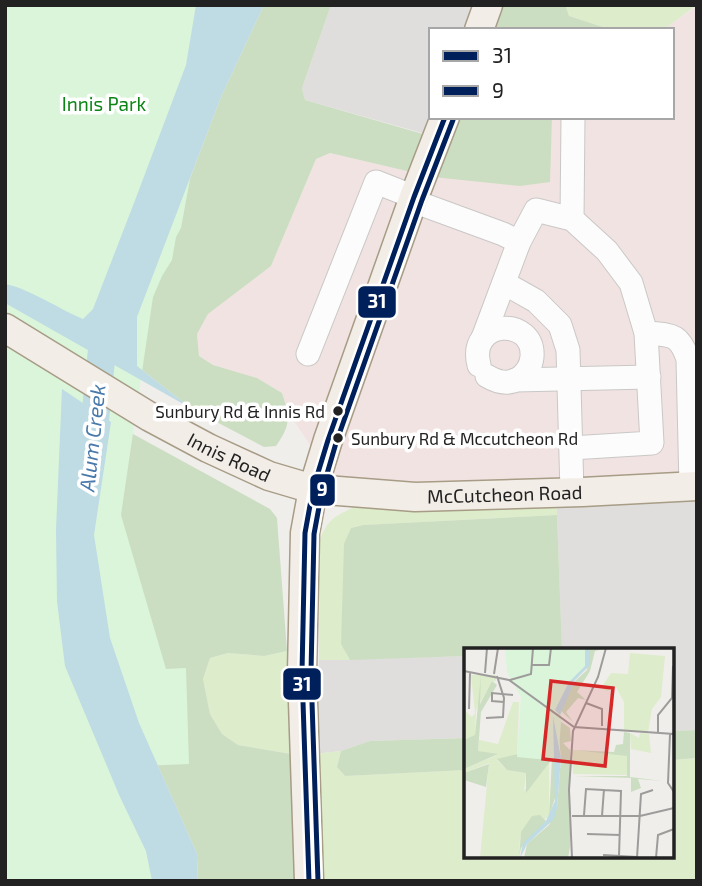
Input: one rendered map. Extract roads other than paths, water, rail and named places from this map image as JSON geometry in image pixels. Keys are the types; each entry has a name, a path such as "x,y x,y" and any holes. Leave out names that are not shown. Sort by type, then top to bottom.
{"main road":[{"path":"480,28 488,5"},
{"path":"309,881 302,672 305,533 313,489 328,440 444,119"},
{"name":"Innis Road","path":"5,328 150,417 208,448 269,476 313,489"},
{"name":"McCutcheon Road","path":"313,489 415,497 694,487"}],"lane":[{"path":"572,219 573,119"},
{"path":"308,354 376,182 519,242"},
{"path":"649,377 497,382 483,370 477,355 479,346 519,242 536,210 572,219 607,251 631,283 646,333 649,377 652,443"},
{"path":"503,283 536,300 560,325 568,350 572,492"},
{"path":"483,338 498,328 507,327 516,330 529,342 532,360 529,368 515,380"},
{"path":"646,333 671,335 683,346 688,359 694,487"},
{"path":"570,448 690,441"}],"water":[{"path":"196,5 264,5 221,97 137,317 137,366 192,409 5,303 5,284 33,294 83,319 93,309 186,65"},
{"path":"62,389 111,422 94,535 110,638 139,723 198,856 197,881 152,881 146,851 120,797 65,666 57,601 56,530"}],"waterway":[{"name":"Alum Creek","path":"92,450 105,320"}],"place":[{"name":"Sunbury Rd & Innis Rd","path":"338,411"},
{"name":"Sunbury Rd & Mccutcheon Rd","path":"338,438"}],"park label":[{"name":"Innis Park","path":"104,104"}]}
